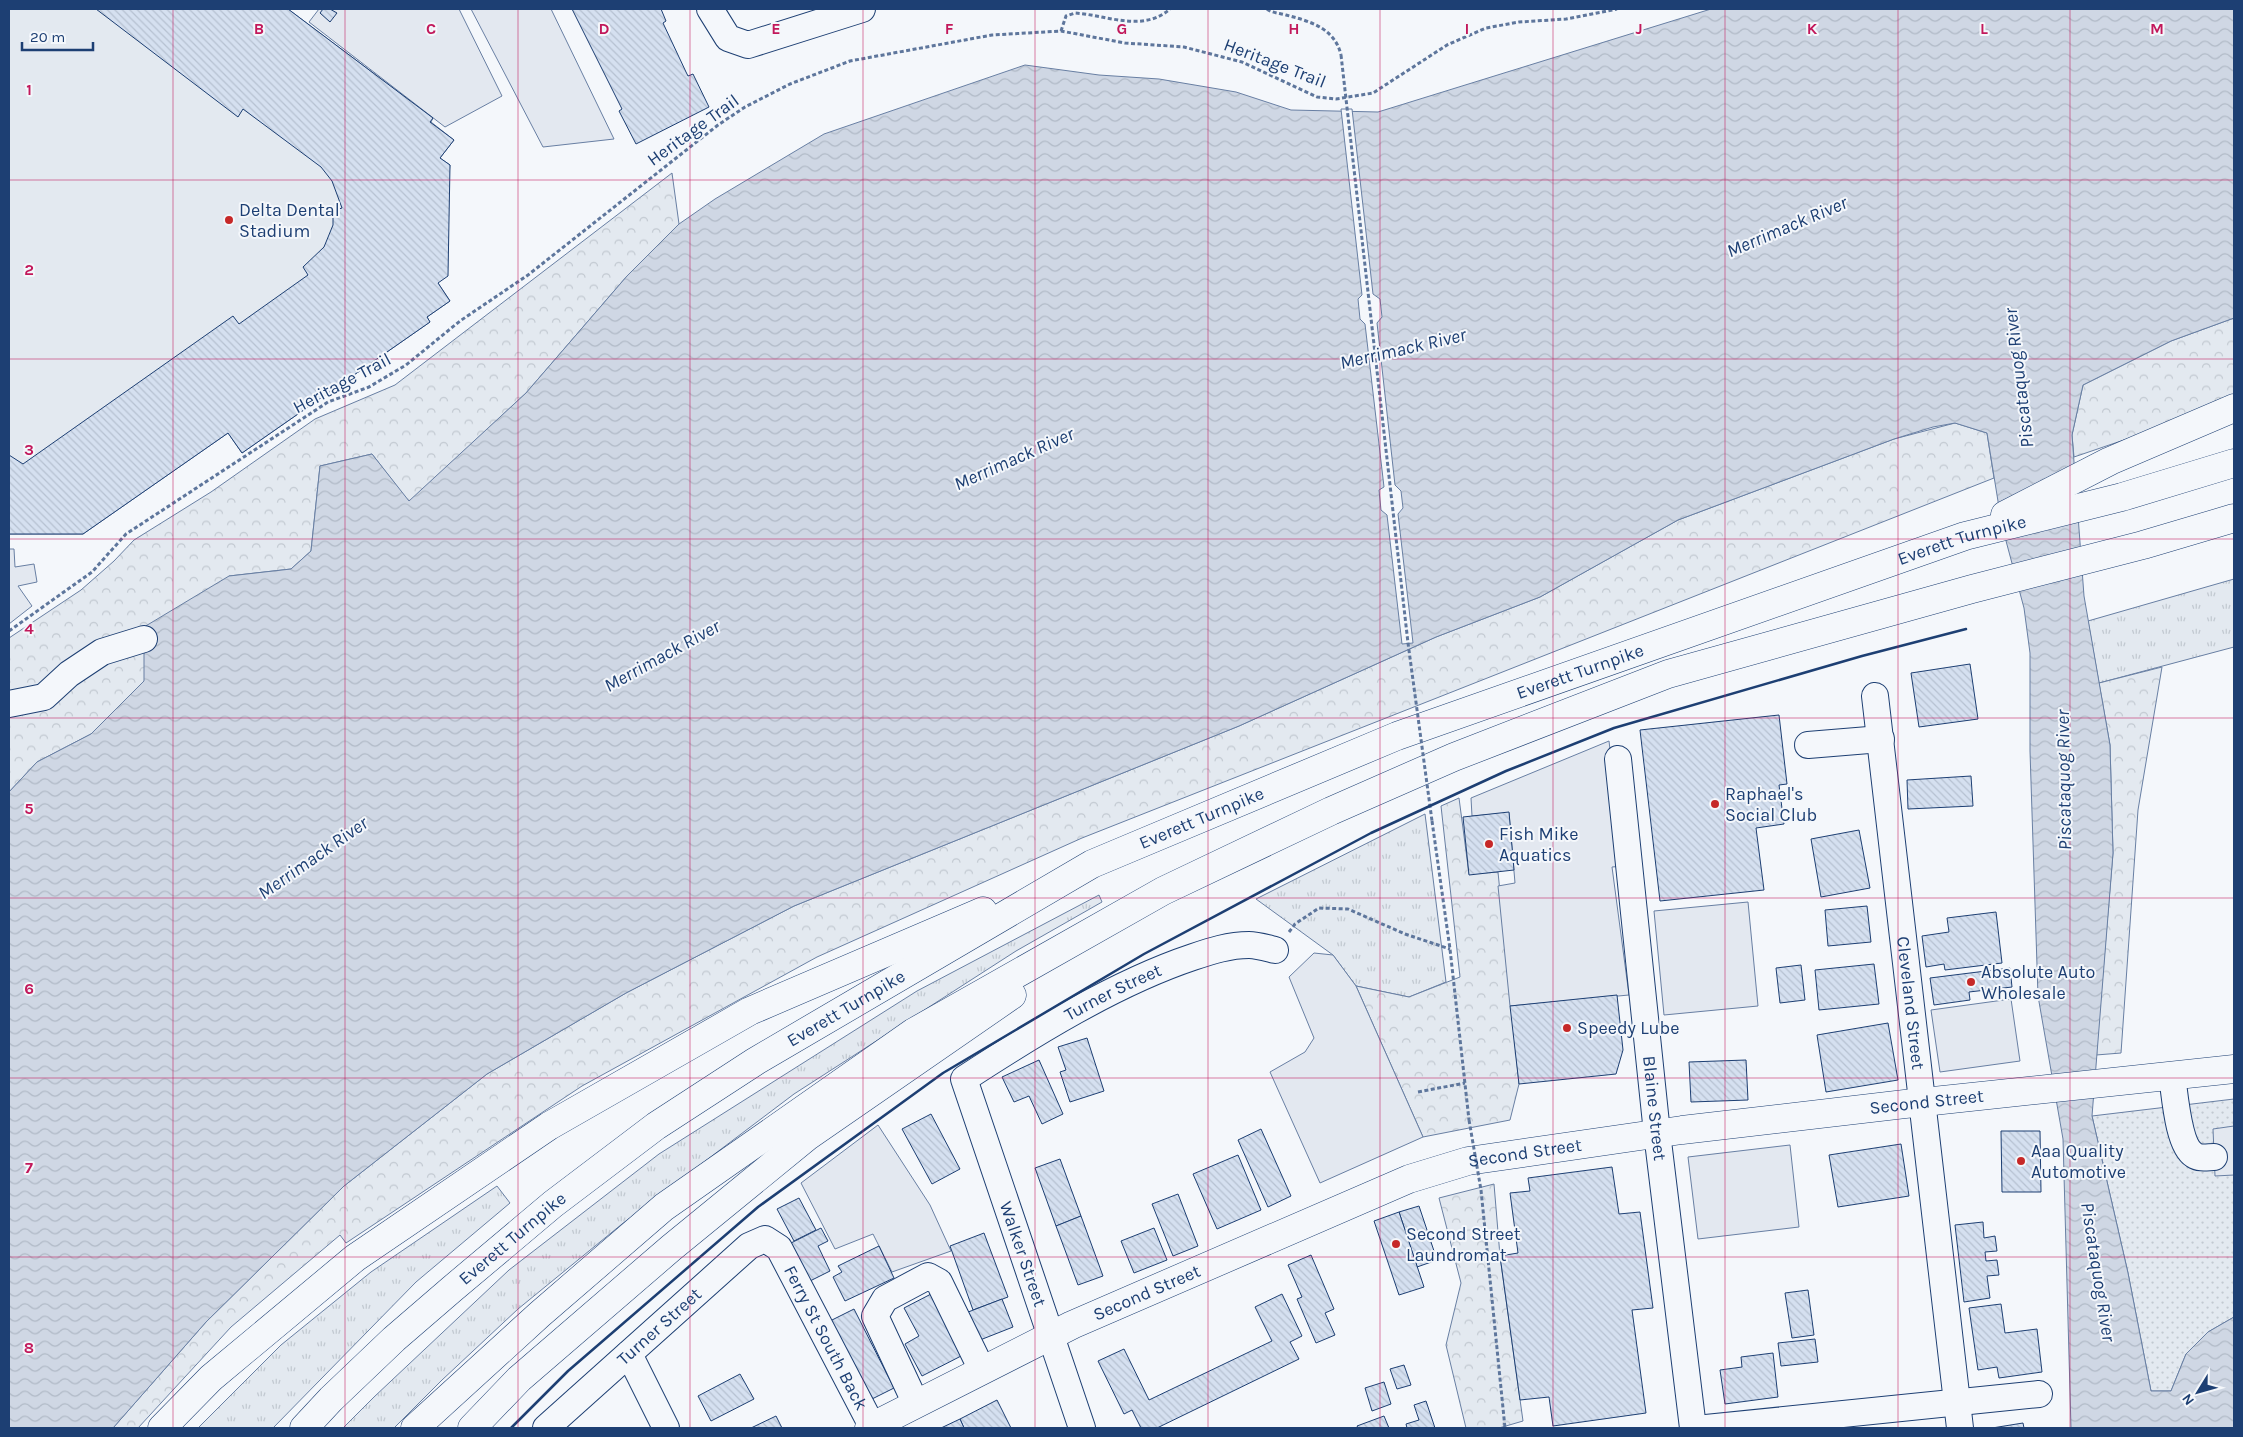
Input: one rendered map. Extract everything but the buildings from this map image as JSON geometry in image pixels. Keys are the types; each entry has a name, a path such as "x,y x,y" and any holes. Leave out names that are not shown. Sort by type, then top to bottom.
{"main road":[{"path":"1964,536 2110,461 2234,408"},
{"name":"Everett Turnpike","path":"304,1428 331,1399 394,1339 452,1288 553,1204 656,1126 756,1061 1092,864 1397,736 1964,536 2122,496 2234,463"},
{"name":"Everett Turnpike","path":"415,1428 540,1314 664,1207 914,1032 1163,891 1331,811 1446,761 1668,674 1972,589 2143,545 2234,518"},
{"path":"162,1428 211,1378 355,1258 549,1126 750,1011 1092,864"},
{"path":"472,1428 519,1379 671,1248 808,1136 1163,891"},
{"name":"Second Street","path":"871,1428 1051,1335 1409,1179 1441,1168 1468,1161 1657,1133 2234,1069"}],"street":[{"path":"710,9 728,38 748,45 862,9"},
{"path":"9,704 44,697 69,674 102,652 144,640"},
{"name":"Cleveland Street","path":"1876,696 1960,1428"},
{"path":"1808,745 1881,739"},
{"name":"Blaine Street","path":"1618,759 1657,1133 1693,1428"},
{"name":"Turner Street","path":"964,1079 1115,990 1175,963 1225,947 1250,944 1275,950"},
{"path":"2172,1076 2182,1135 2187,1148 2195,1156 2214,1157"},
{"name":"Walker Street","path":"964,1079 1082,1428"},
{"name":"Turner Street","path":"546,1428 749,1246 765,1239 779,1248"},
{"name":"Ferry St South Back","path":"779,1248 871,1428"},
{"path":"916,1404 875,1316 885,1299 925,1269 939,1282 982,1370"},
{"path":"629,1354 666,1428"},
{"path":"1706,1428 2039,1394"}],"path":[{"path":"1061,31 1066,16 1075,13 1145,22 1164,14 1170,9"},
{"path":"1267,9 1302,19 1326,31 1336,40 1341,55 1408,643 1450,949 1469,1120 1481,1190 1506,1428"},
{"name":"Heritage Trail","path":"9,631 92,572 126,534 328,402 369,388 406,365 460,321 528,275 718,125 745,107 790,84 850,61 992,35 1061,31 1125,42 1184,47 1242,62 1317,97 1336,99 1373,93 1447,45 1486,28 1519,22 1566,19 1618,9"},
{"path":"1275,950 1295,924 1319,908 1348,909 1405,934 1450,949"},
{"path":"1418,1092 1465,1083"}],"green space":[{"name":"Delta Dental Stadium","path":"9,9 288,9 433,118 431,122 454,140 440,158 450,165 438,283 450,301 427,317 430,322 242,453 228,433 83,534 9,534"},
{"path":"672,173 679,224 627,276 526,393 409,502 372,454 320,466 311,551 291,569 229,576 144,681 91,734 37,762 9,792 9,638 81,590 114,561 134,540 211,492 315,419 395,385"},
{"path":"2234,318 2234,394 2165,426 2074,457 2072,435 2083,385 2171,341"},
{"path":"1955,423 1987,433 1994,478 1082,838 817,957 582,1086 346,1243 340,1235 231,1327 138,1428 113,1428 206,1322 344,1186 487,1074 626,993 794,906 1239,726 1436,637 1540,597 1678,520 1894,439"},
{"path":"2234,579 2234,647 2099,683 2088,621"},
{"path":"2162,667 2138,810 2121,1053 2096,1055 2113,853 2110,745 2099,683"},
{"path":"1459,798 1469,874 1498,872 1519,1084 1510,1120 1423,1137 1356,986 1409,997 1460,977 1441,806"},
{"path":"1425,814 1446,982 1409,997 1356,986 1333,955 1256,899"},
{"path":"1099,895 1102,902 1016,951 794,1094 622,1224 518,1309 394,1428 343,1428 509,1270 659,1154 917,991"},
{"path":"2234,1099 2234,1317 2208,1332 2186,1354 2171,1391 2151,1391 2128,1273 2092,1116"},
{"path":"1494,1184 1500,1256 1523,1421 1499,1428 1466,1428 1446,1345 1461,1283 1439,1198"},
{"path":"497,1186 510,1203 416,1282 273,1428 198,1428 281,1345 371,1272"}],"shaded area":[{"path":"319,9 459,9 502,96 445,127 309,22"},
{"path":"471,9 551,9 614,139 543,147"},
{"path":"9,549 14,549 15,567 34,564 37,582 18,586 32,606 9,624"},
{"path":"1609,741 1624,866 1612,867 1629,995 1510,1006 1498,886 1515,883 1509,813 1472,816 1471,798"},
{"path":"1748,902 1758,1006 1664,1015 1654,911"},
{"path":"1314,953 1333,955 1356,986 1423,1137 1320,1183 1270,1072 1305,1052 1314,1038 1289,977"},
{"path":"2011,999 2020,1061 1940,1072 1931,1010"},
{"path":"878,1125 930,1205 951,1251 892,1272 873,1234 835,1249 801,1183"},
{"path":"2234,1126 2234,1175 2215,1176 2213,1129"},
{"path":"1790,1145 1799,1227 1698,1239 1688,1157"}],"water":[{"path":"1711,9 2234,9 2234,318 2171,341 2083,385 2072,435 2084,596 2110,745 2113,853 2092,1116 2128,1273 2151,1391 2171,1391 2186,1354 2208,1332 2234,1317 2234,1428 2071,1428 2063,1139 2038,996 2030,751 2030,653 2024,608 2002,526 1987,433 1955,423 1933,427 1894,439 1678,520 1540,597 1436,637 1239,726 794,906 626,993 487,1074 344,1186 206,1322 113,1428 9,1428 9,792 37,762 91,734 144,681 144,627 229,576 291,569 311,551 320,466 372,454 409,501 526,393 627,276 679,224 715,199 824,134 1025,65 1099,75 1159,79 1236,92 1291,110 1378,112"}],"pier":[{"path":"1341,109 1352,109 1373,294 1380,299 1382,317 1377,323 1395,485 1401,491 1403,508 1398,514 1413,643 1402,644 1387,515 1381,510 1379,490 1384,487 1365,324 1360,319 1358,299 1362,295"}],"wall":[{"path":"511,1428 568,1371 758,1207 943,1073 1144,954 1371,833 1506,771 1614,728 1862,656 1966,629"}],"place":[{"name":"Delta Dental Stadium","path":"229,220"},
{"name":"Raphael's Social Club","path":"1715,804"},
{"name":"Fish Mike Aquatics","path":"1489,844"},
{"name":"Absolute Auto Wholesale","path":"1971,982"},
{"name":"Speedy Lube","path":"1567,1028"},
{"name":"Aaa Quality Automotive","path":"2021,1161"},
{"name":"Second Street Laundromat","path":"1396,1244"}],"water label":[{"name":"Merrimack River","path":"1787,227"},
{"name":"Merrimack River","path":"1403,349"},
{"name":"Piscataquog River","path":"2019,378"},
{"name":"Merrimack River","path":"1014,459"},
{"name":"Merrimack River","path":"662,656"},
{"name":"Piscataquog River","path":"2064,780"},
{"name":"Merrimack River","path":"313,858"},
{"name":"Piscataquog River","path":"2098,1272"}]}
